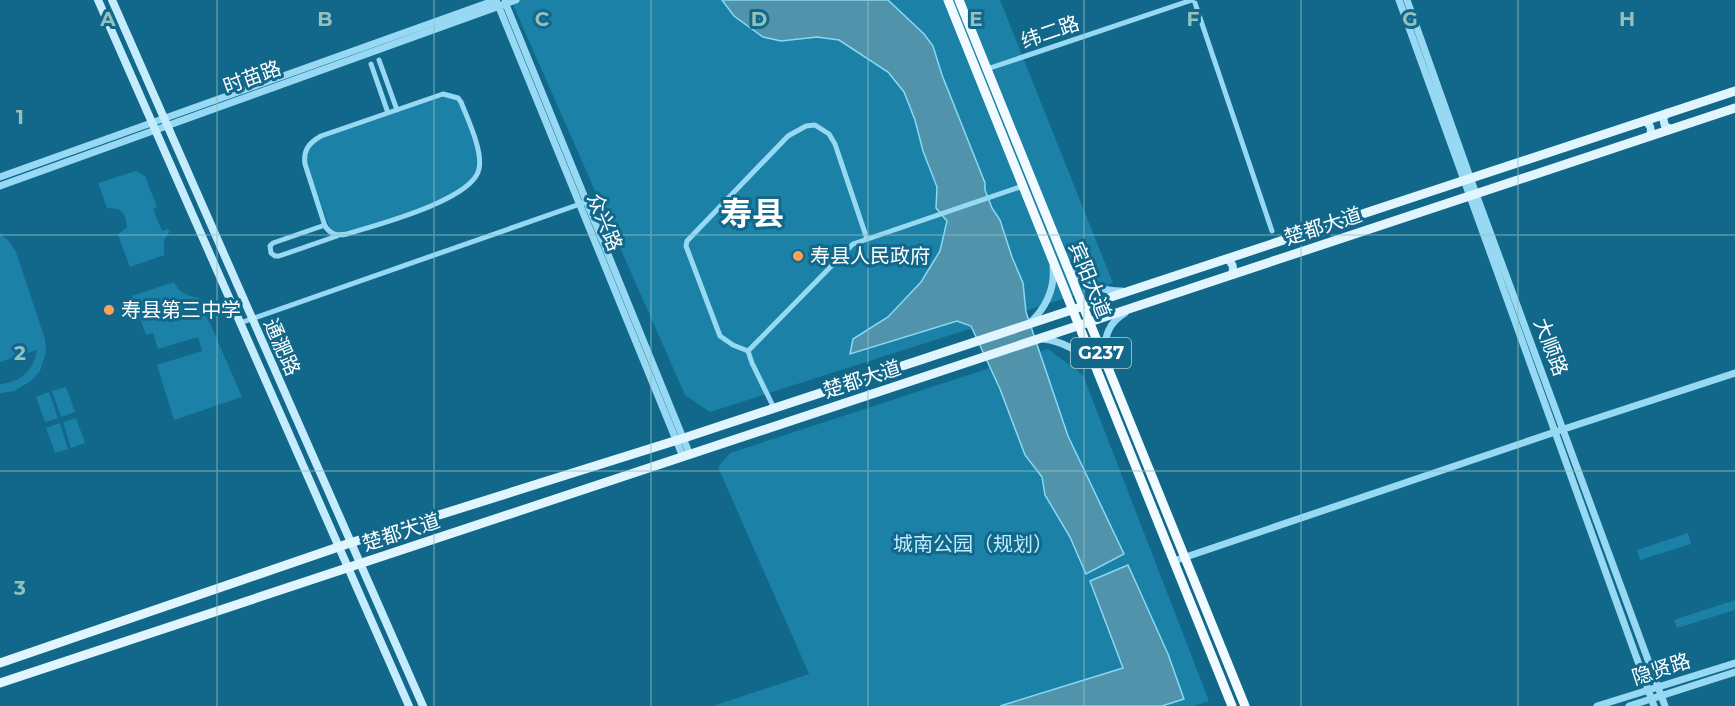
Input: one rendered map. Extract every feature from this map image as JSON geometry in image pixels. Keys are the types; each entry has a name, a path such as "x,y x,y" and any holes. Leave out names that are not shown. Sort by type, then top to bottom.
{"highway":[{"name":"宾阳大道","path":"948,0 1023,186 1057,258"},
{"name":"宾阳大道","path":"959,0 1057,258 1179,559 1232,706"},
{"name":"宾阳大道","path":"1179,559 1245,706"}],"main road":[{"name":"通淝路","path":"98,0 409,706"},
{"name":"通淝路","path":"112,0 423,706"},
{"name":"楚都大道","path":"0,663 350,543 684,438 1029,322 1735,91"},
{"name":"楚都大道","path":"0,683 1735,108"},
{"path":"1667,113 1663,118 1665,126 1671,129"},
{"path":"1645,121 1651,130 1650,136"},
{"path":"1271,244 1268,248 1270,256 1276,260"},
{"path":"1227,259 1234,268 1232,275"}],"street":[{"name":"时苗路","path":"0,177 165,122 501,3 516,0"},
{"name":"大顺路","path":"1398,0 1653,703"},
{"name":"大顺路","path":"1407,0 1470,179 1665,706"},
{"path":"1193,1 1272,231"},
{"name":"纬二路","path":"987,69 1193,1"},
{"name":"众兴路","path":"501,3 686,456"},
{"path":"380,60 397,110"},
{"path":"371,64 388,113"},
{"path":"325,225 275,242 270,246 271,253 279,256 412,213 458,194 473,183 480,168 477,147 458,98 443,94 321,136 306,148 305,164 325,225 330,233 338,236"},
{"path":"774,408 748,351 720,336 686,246 687,241 788,136 806,126 815,125 829,134 835,144 867,239"},
{"name":"时苗路","path":"0,186 153,126"},
{"path":"748,351 853,244 1023,186"},
{"name":"众兴路","path":"583,203 684,438 686,456"},
{"path":"240,323 583,203"},
{"path":"1057,258 1087,283 1113,291 1127,291"},
{"path":"1029,322 1042,308 1053,285 1057,258"},
{"path":"1039,339 1054,340 1071,347 1103,370 1105,338 1109,328 1122,314 1135,307"},
{"path":"1179,559 1735,373"},
{"name":"隐贤路","path":"1597,706 1735,663"},
{"name":"隐贤路","path":"1629,706 1653,703 1662,696 1735,672"}],"green space":[{"path":"511,0 1000,0 1113,283 710,412 685,395"},
{"path":"443,97 456,99 459,102 471,136 478,162 471,180 440,200 399,216 348,232 337,234 331,231 306,163 308,148 321,138"},
{"path":"136,171 145,176 157,207 153,209 162,231 168,229 170,231 164,240 164,255 130,267 118,235 127,227 125,216 119,209 107,208 98,183"},
{"path":"0,233 16,252 45,339 46,352 40,371 31,381 14,391 2,393 0,393 0,384 14,381 25,374 33,364 37,350 0,362"},
{"path":"174,282 184,293 199,298 242,397 174,420 157,365 202,351 198,337 158,349 153,333 146,335 132,296"},
{"name":"城南公园（规划）","path":"1048,349 1083,375 1209,701 1194,706 713,706 809,674 718,467 730,453"},
{"path":"66,387 75,412 61,417 52,391"},
{"path":"49,392 58,418 45,422 36,397"},
{"path":"76,418 85,443 71,448 63,422"},
{"path":"60,423 68,449 55,453 46,428"},
{"path":"1688,533 1691,544 1640,560 1637,550"},
{"path":"1735,600 1735,610 1677,628 1674,620"}],"shaded area":[{"path":"722,0 888,0 924,34 933,46 942,75 985,183 985,190 1000,220 1023,283 1026,312 1068,436 1124,554 1086,574 1070,537 1045,495 1042,477 1025,455 1000,389 971,326 957,321 850,354 853,339 888,317 921,282 940,251 947,221 936,208 937,187 923,151 915,120 904,92 888,72 839,40 817,37 781,41 763,37 734,16"},
{"path":"1128,565 1168,654 1184,699 1162,706 1000,706 1123,668 1090,581"}],"place":[{"name":"寿县人民政府","path":"798,256"},
{"name":"寿县第三中学","path":"109,310"}],"district":[{"name":"寿县","path":"752,213"}]}
